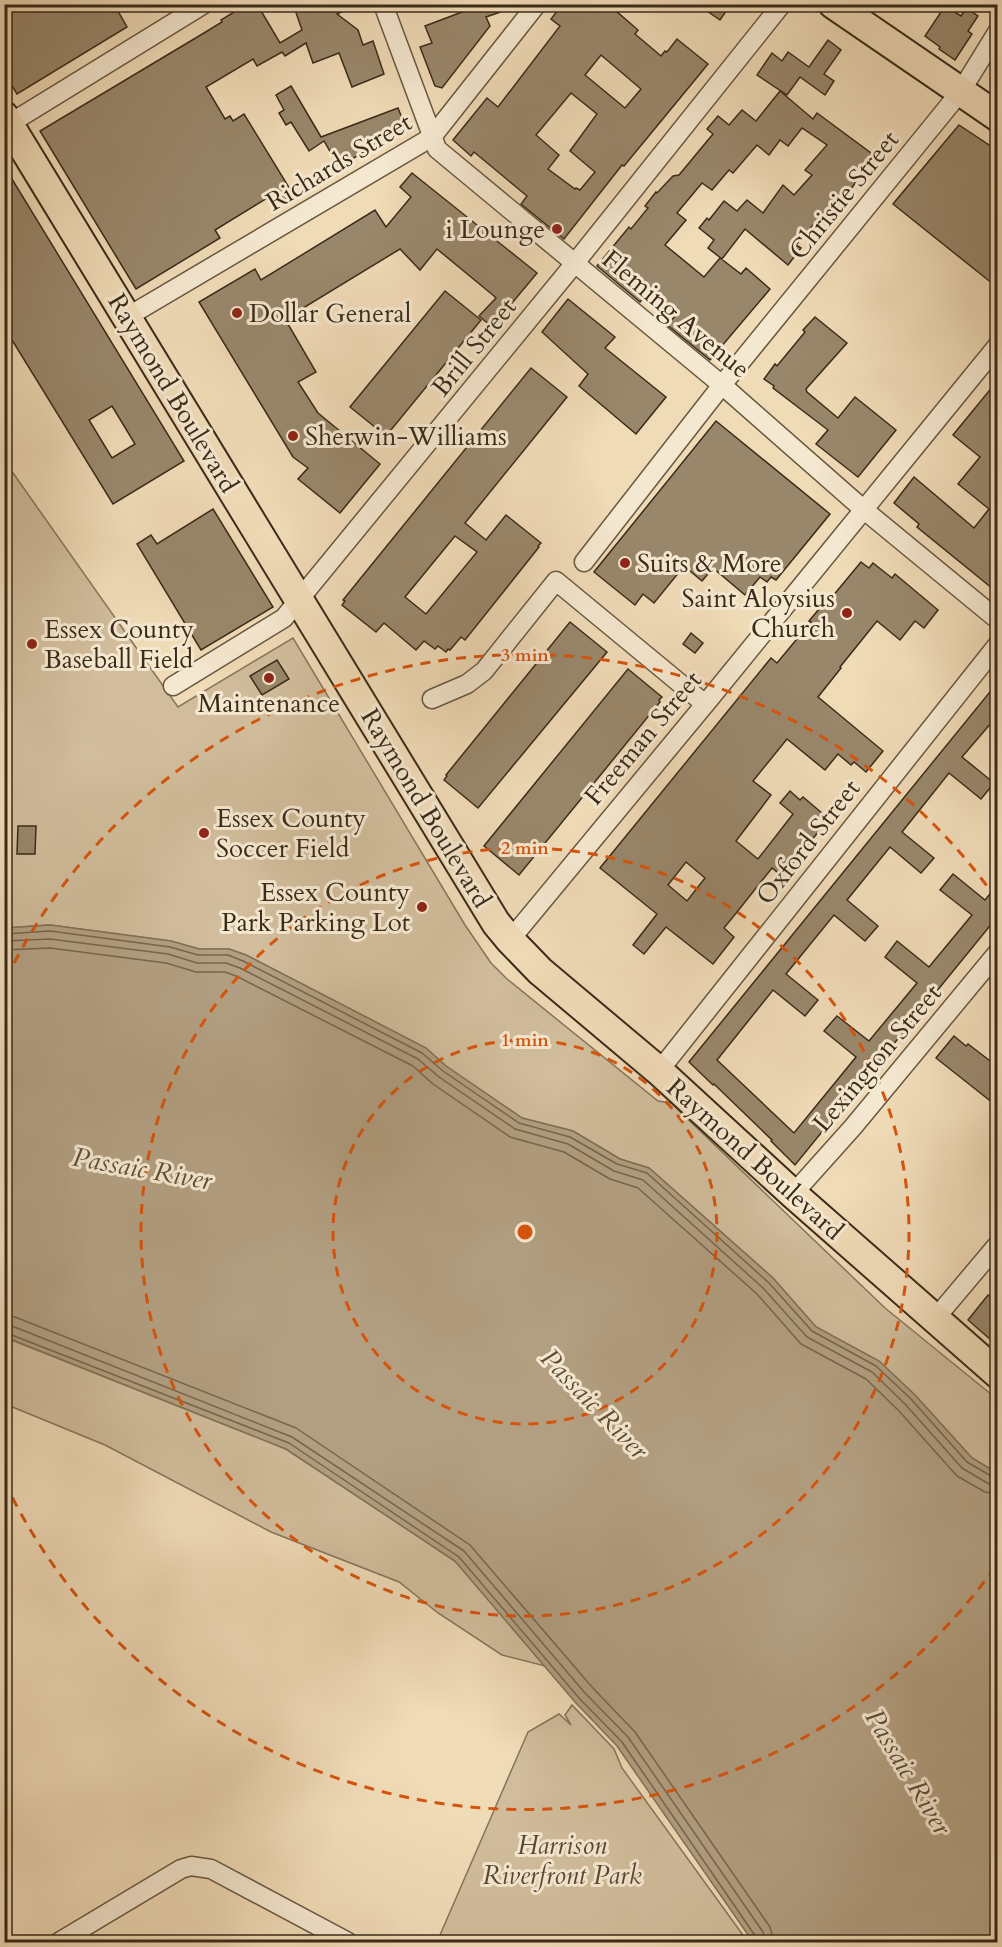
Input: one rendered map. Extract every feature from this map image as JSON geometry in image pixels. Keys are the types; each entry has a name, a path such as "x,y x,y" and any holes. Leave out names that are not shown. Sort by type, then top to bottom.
{"main road":[{"path":"833,4 998,117"},
{"name":"Raymond Boulevard","path":"7,120 487,910 510,940 540,971 659,1071 793,1194 998,1374"}],"street":[{"path":"7,120 204,4"},
{"name":"Fleming Avenue","path":"383,4 436,149 723,385 863,509 998,620"},
{"name":"Richards Street","path":"127,317 432,137 537,4"},
{"name":"Brill Street","path":"173,686 284,618 575,263 782,4"},
{"name":"Christie Street","path":"584,562 723,385 961,91 998,31"},
{"name":"Freeman Street","path":"510,940 998,345"},
{"path":"432,699 467,684 484,671 556,581 705,704"},
{"name":"Oxford Street","path":"659,1071 998,644"},
{"name":"Lexington Street","path":"793,1194 853,1127 998,952"},
{"path":"934,1320 998,1244"},
{"path":"59,1942 181,1869 191,1866 211,1869 348,1942"}],"green space":[{"path":"13,473 178,707 293,638 465,925 491,963 507,979 658,1101 671,1103 885,1308 997,1399 997,1473 972,1458 915,1395 879,1361 816,1327 773,1278 649,1168 620,1159 573,1131 522,1118 446,1066 426,1048 246,955 229,949 199,949 171,941 50,925 5,928 4,479"},
{"path":"4,1337 286,1449 455,1561 545,1666 502,1655 438,1613 399,1582 271,1532 105,1445 5,1404"},
{"name":"Harrison Riverfront Park","path":"572,1705 614,1749 622,1768 748,1942 437,1942 528,1732 559,1714 571,1725 565,1715"}],"water":[{"name":"Passaic River","path":"50,925 171,941 199,949 229,949 246,955 426,1048 446,1066 522,1118 573,1131 620,1159 649,1168 773,1278 816,1327 879,1361 915,1395 972,1458 997,1473 997,1942 753,1942 617,1746 575,1702 455,1561 286,1449 5,1337 5,928"}],"building":[{"path":"4,4 114,4 127,27 17,94 4,73"},
{"path":"247,4 257,4 280,43 302,30 293,4 359,4 337,14 358,30 363,45 373,41 384,74 352,87 339,53 313,63 306,43 285,56 282,52 257,66 253,59 206,87 225,119 230,116 233,121 244,114 293,194 277,204 272,195 215,230 220,238 136,289 40,131 222,22 221,20"},
{"path":"483,4 515,4 515,7 486,17 490,26 442,88 435,86 420,47 432,43 425,26"},
{"path":"619,4 615,10 638,30 635,34 661,56 677,39 708,64 624,166 622,165 564,239 521,204 527,196 474,152 471,156 453,140 487,98 498,107 560,26 551,19 561,6","holes":["601,55 641,89 625,108 585,75","571,93 597,114 570,151 595,172 580,190 575,189 548,169 559,155 536,135"]},
{"path":"697,4 731,4 720,20"},
{"path":"945,6 961,16 966,8 978,16 968,31 972,34 955,60 925,36"},
{"path":"828,40 841,50 824,74 834,81 825,95 800,77 787,95 757,75 772,53 782,61 788,52 809,67"},
{"path":"291,86 321,137 398,108 404,123 403,128 339,167 324,141 309,151 291,122 286,125 279,113 284,110 276,95"},
{"path":"780,91 813,119 817,113 875,156 840,204 837,201 827,214 824,212 796,245 801,248 788,265 745,229 722,259 708,248 714,240 699,228 707,218 709,220 724,201 737,211 747,200 763,213 783,185 794,195 812,175 805,170 827,145 802,128 788,146 780,140 769,155 757,145 733,173 729,170 712,190 702,183 677,213 686,220 665,245 704,277 720,258 741,274 746,268 770,289 710,360 667,325 674,317 646,294 640,302 597,266 648,208 645,206 656,192 673,176 679,175 713,134 707,129 718,116 729,125 742,110 756,121"},
{"path":"959,125 998,151 998,288 893,204"},
{"path":"4,166 184,461 113,504 4,327","holes":["112,406 135,444 112,458 89,420"]},
{"path":"412,173 537,273 492,327 479,316 496,298 494,296 437,249 420,270 400,249 285,319 316,372 298,382 318,413 380,464 340,513 298,479 308,468 293,457 199,302 255,269 261,280 375,210 386,227 411,197 400,187"},
{"path":"445,291 481,320 386,436 350,407"},
{"path":"568,299 615,337 605,348 666,397 636,434 579,386 588,374 542,332"},
{"path":"815,317 847,343 806,389 807,392 838,418 855,397 896,430 858,477 816,444 828,430 764,379 805,332 803,330"},
{"path":"531,368 567,397 465,523 486,540 506,515 541,543 465,640 461,637 446,652 438,646 435,649 424,641 416,650 384,623 376,632 342,605 345,601 343,600","holes":["455,536 477,552 426,614 405,597"]},
{"path":"998,380 998,593 917,527 919,524 894,503 914,477 974,528 989,509 958,484 980,457 953,435"},
{"path":"716,421 830,514 776,580 771,577 767,582 760,577 745,595 713,568 702,581 684,566 654,603 643,594 635,605 594,572"},
{"path":"213,509 273,607 201,650 137,544 151,535 157,544"},
{"path":"861,562 869,568 873,563 892,578 895,574 938,610 924,628 915,621 900,640 877,621 818,697 883,751 866,772 854,762 851,765 838,754 825,770 787,739 753,781 771,795 736,841 758,859 793,814 780,803 790,791 800,800 803,797 829,819 782,876 772,868 724,928 734,937 713,964 666,927 644,954 633,945 657,914 600,868 771,658 777,663 811,622 809,621 825,602 827,603","holes":["686,862 705,878 687,901 668,885"]},
{"path":"570,622 607,652 478,808 444,780 446,775"},
{"path":"691,633 703,643 695,653 683,644"},
{"name":"Maintenance","path":"277,660 289,679 262,695 250,676"},
{"path":"628,669 662,697 660,702 519,875 484,846"},
{"path":"998,682 998,715 962,757 994,783 981,799 949,773 902,832 934,858 921,873 890,847 847,900 878,926 865,941 834,915 786,974 818,1000 805,1016 773,990 717,1060 794,1133 856,1057 824,1031 837,1016 869,1041 917,983 885,957 897,941 929,967 972,915 940,890 953,874 985,900 998,884 998,916 795,1165 772,1140 689,1062"},
{"path":"18,826 36,826 35,854 17,854"},
{"path":"954,1036 998,1067 998,1107 936,1058"},
{"path":"988,1295 998,1303 998,1346 968,1320"}],"place":[{"name":"i Lounge","path":"557,229"},
{"name":"Dollar General","path":"237,313"},
{"name":"Sherwin-Williams","path":"293,436"},
{"name":"Suits & More","path":"625,563"},
{"name":"Saint Aloysius Church","path":"847,613"},
{"name":"Essex County Baseball Field","path":"32,644"},
{"name":"Maintenance","path":"269,678"},
{"name":"Essex County Soccer Field","path":"204,833"},
{"name":"Essex County Park Parking Lot","path":"422,907"}]}
